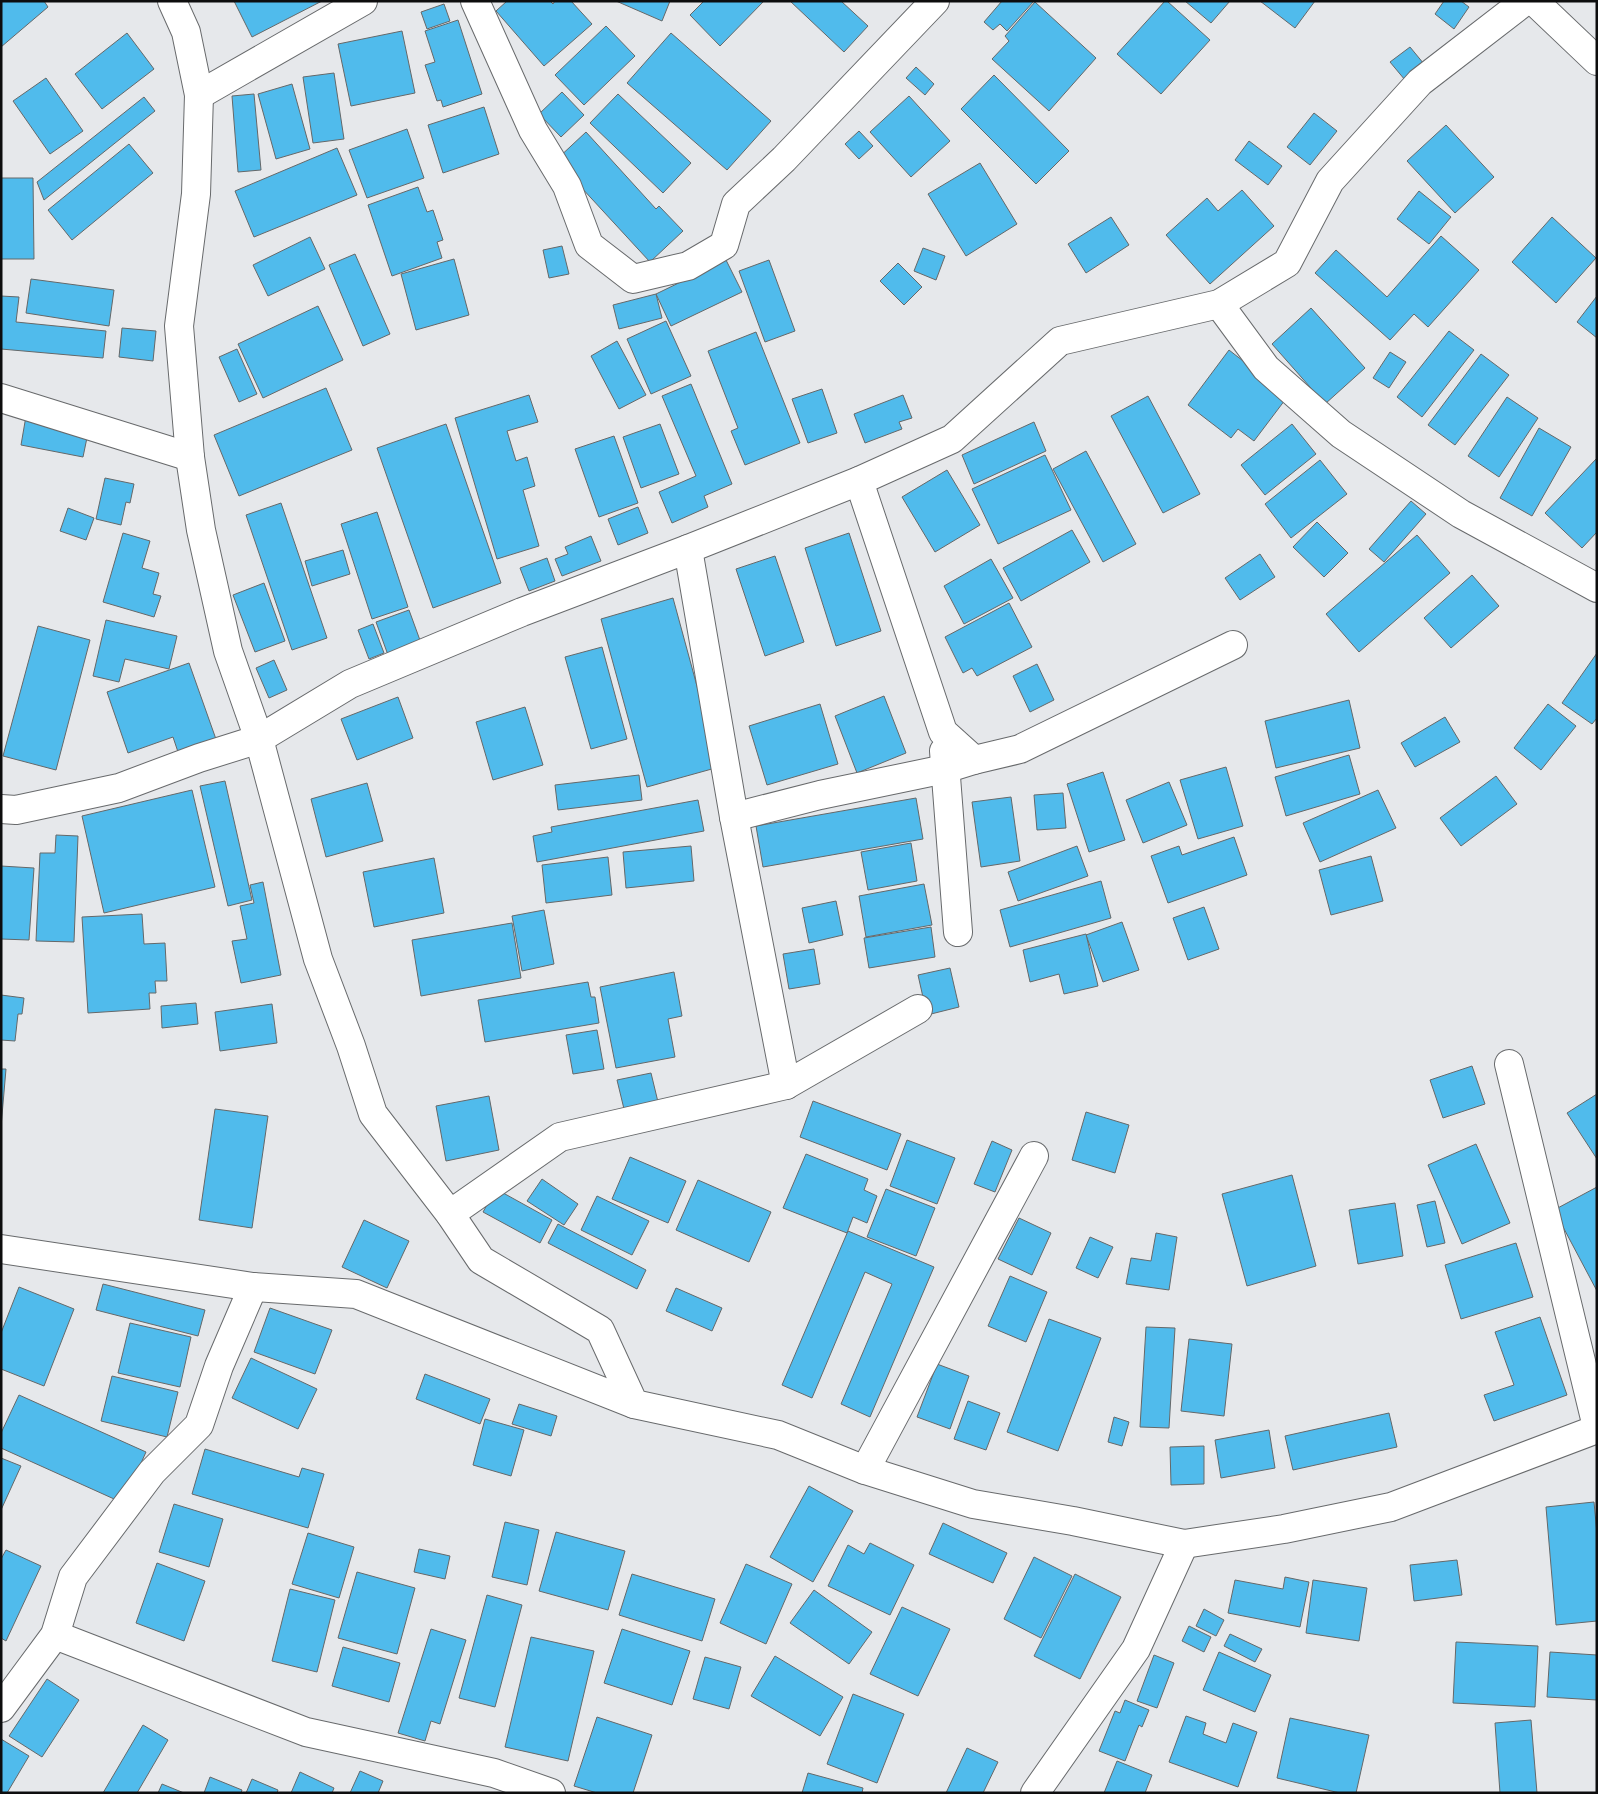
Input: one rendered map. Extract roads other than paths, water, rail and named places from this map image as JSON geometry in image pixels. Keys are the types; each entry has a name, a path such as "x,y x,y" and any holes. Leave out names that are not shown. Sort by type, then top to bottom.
{"street":[{"path":"172,1 186,32 199,95 196,194 179,326 190,457 201,530 228,651 259,739 318,959 351,1046 373,1114 450,1214 482,1260 600,1330 634,1404"},
{"path":"199,95 363,1"},
{"path":"475,1 533,130 567,186 589,245 633,279 688,266 724,245 736,204 784,159 935,1"},
{"path":"1,809 16,810 119,788 198,758 259,739 350,684 522,612 688,550 859,481 952,439 1060,341 1219,304 1287,263 1330,181 1420,82 1525,1"},
{"path":"1534,1 1597,61"},
{"path":"1219,304 1266,368 1341,434 1461,514 1597,588"},
{"path":"1,398 190,457"},
{"path":"859,481 943,732 958,932"},
{"path":"688,550 734,817 786,1085"},
{"path":"734,817 820,795 945,769 1020,749 1233,645"},
{"path":"943,732 974,760"},
{"path":"450,1214 560,1138 786,1085 918,1009"},
{"path":"2,1251 253,1287 356,1294 634,1404 778,1435 865,1470 973,1504 1073,1521 1184,1544 1284,1529 1391,1507 1597,1428 1509,1064"},
{"path":"865,1470 1034,1156"},
{"path":"1,1708 55,1635 73,1577 118,1520 152,1472 199,1424 219,1366 253,1287"},
{"path":"1035,1793 1136,1649 1184,1544"},
{"path":"55,1635 306,1732 494,1773 551,1793"}]}
